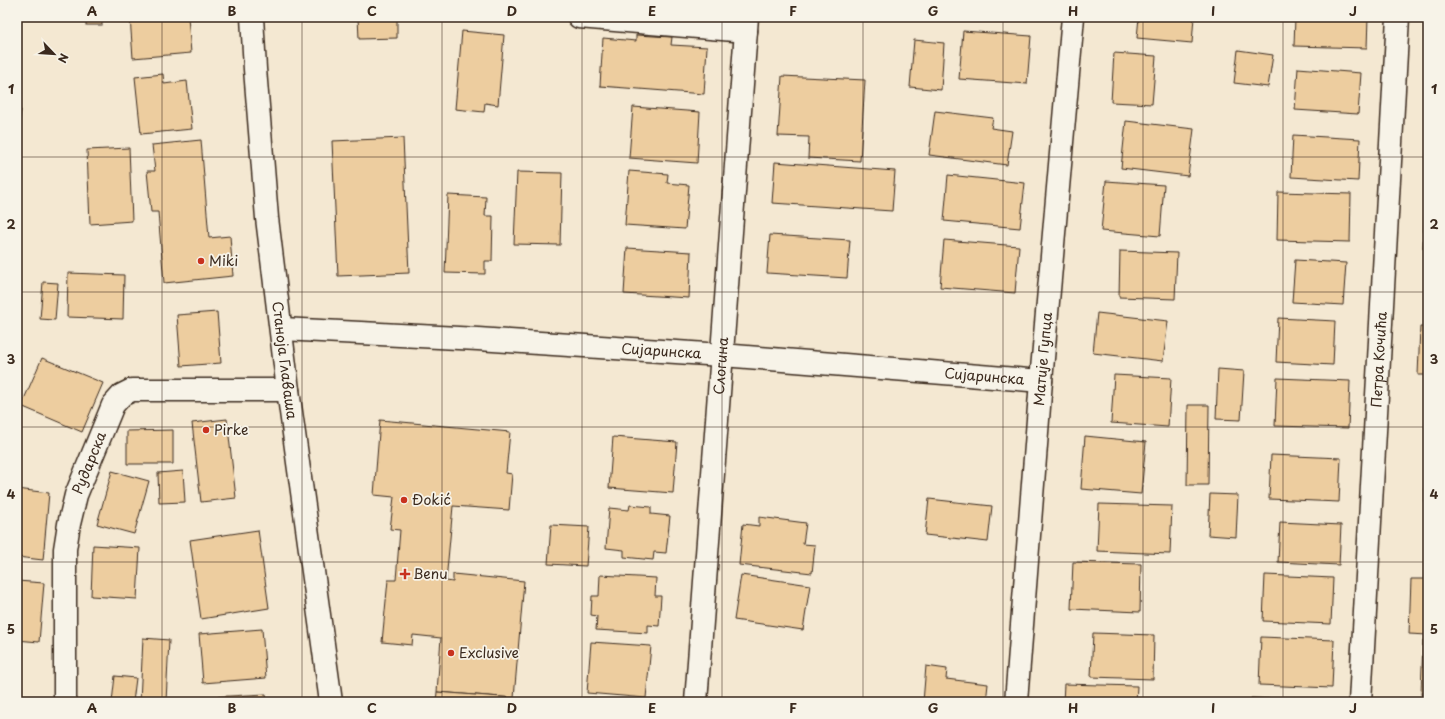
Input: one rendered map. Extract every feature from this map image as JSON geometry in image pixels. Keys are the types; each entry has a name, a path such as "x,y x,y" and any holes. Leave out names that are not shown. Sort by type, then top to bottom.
{"street":[{"name":"Станоја Главаша","path":"252,17 267,218 282,329 288,390 331,702"},
{"name":"Слогина","path":"579,17 746,24 696,702"},
{"name":"Матије Гупца","path":"1016,702 1041,381 1073,17"},
{"name":"Петра Кочића","path":"1360,702 1398,17"},
{"name":"Сијаринска","path":"282,329 722,355 1041,381"},
{"name":"Рударска","path":"65,702 65,549 69,524 76,495 113,405 122,394 132,390 288,390"}],"building":[{"path":"86,17 102,17 102,25 86,25"},
{"path":"130,17 188,17 191,53 133,58"},
{"path":"358,17 397,17 397,38 359,39"},
{"path":"1139,17 1194,17 1192,43 1137,38"},
{"path":"1295,17 1368,17 1367,48 1294,46"},
{"path":"462,31 504,35 498,105 485,103 484,112 455,109"},
{"path":"963,31 1031,36 1027,84 959,79"},
{"path":"636,35 672,37 671,45 707,47 704,94 600,86 603,38 636,41"},
{"path":"914,40 944,43 941,90 910,87"},
{"path":"1238,50 1273,55 1268,87 1234,83"},
{"path":"1114,53 1156,56 1152,104 1111,102"},
{"path":"1298,68 1361,73 1358,114 1295,110"},
{"path":"163,74 164,84 187,81 192,129 141,134 135,77"},
{"path":"782,76 865,80 860,161 808,158 809,137 778,136"},
{"path":"633,107 700,112 697,163 629,158"},
{"path":"17,109 21,110 17,138"},
{"path":"935,111 993,118 991,128 1012,131 1007,165 929,155"},
{"path":"1126,121 1194,129 1188,176 1121,168"},
{"path":"1293,135 1360,139 1358,181 1291,177"},
{"path":"403,138 409,273 338,276 332,141"},
{"path":"201,140 209,238 230,236 233,276 164,283 158,212 151,212 147,171 155,171 152,145"},
{"path":"129,148 132,221 90,224 87,150"},
{"path":"775,162 895,171 892,211 772,203"},
{"path":"629,171 668,174 667,183 689,185 685,229 625,225"},
{"path":"517,172 562,173 560,245 514,244"},
{"path":"948,175 1025,183 1020,228 944,221"},
{"path":"1106,181 1164,185 1160,236 1101,231"},
{"path":"1278,192 1351,194 1350,242 1277,240"},
{"path":"448,195 486,197 485,216 493,216 492,261 485,261 485,274 445,273"},
{"path":"1425,201 1428,201 1428,248 1423,248"},
{"path":"770,235 850,240 847,278 767,273"},
{"path":"944,240 1019,246 1015,293 940,287"},
{"path":"627,248 691,252 689,298 624,294"},
{"path":"1120,251 1177,253 1175,299 1119,297"},
{"path":"1295,260 1346,263 1343,305 1292,302"},
{"path":"68,273 124,275 123,319 67,317"},
{"path":"43,282 58,283 55,320 40,319"},
{"path":"217,312 221,363 181,366 177,315"},
{"path":"1097,313 1168,321 1163,361 1093,353"},
{"path":"1278,318 1335,321 1333,365 1276,362"},
{"path":"1420,327 1428,327 1428,375 1418,375"},
{"path":"42,358 103,383 82,432 21,406"},
{"path":"1218,369 1244,371 1241,420 1216,419"},
{"path":"1114,375 1171,378 1168,427 1111,423"},
{"path":"1277,378 1350,381 1348,428 1275,426"},
{"path":"1188,405 1209,405 1208,485 1187,485"},
{"path":"227,419 236,498 201,502 192,423"},
{"path":"380,420 510,432 506,473 512,474 509,510 453,506 446,581 453,582 453,574 524,581 514,698 437,692 441,638 413,635 412,645 382,642 388,580 396,580 400,530 390,529 394,497 374,495"},
{"path":"173,430 173,464 127,464 127,431"},
{"path":"1085,436 1146,442 1141,494 1081,489"},
{"path":"613,437 677,442 673,493 609,488"},
{"path":"1271,455 1341,458 1339,502 1269,499"},
{"path":"1425,464 1428,464 1428,506 1425,506"},
{"path":"112,471 149,481 134,534 97,524"},
{"path":"183,471 185,502 159,503 158,473"},
{"path":"17,489 49,493 43,560 17,557"},
{"path":"1210,494 1238,495 1236,537 1208,535"},
{"path":"929,499 992,506 988,542 925,535"},
{"path":"1099,504 1172,506 1170,554 1097,551"},
{"path":"630,505 651,507 651,514 670,516 666,553 654,552 653,560 624,557 624,550 606,548 609,508 629,510"},
{"path":"759,517 806,523 803,544 815,545 812,573 739,565 743,524 759,526"},
{"path":"1280,522 1341,525 1339,565 1278,562"},
{"path":"551,525 589,527 586,566 548,564"},
{"path":"258,530 269,608 201,619 190,540"},
{"path":"93,545 140,548 137,599 91,596"},
{"path":"1073,562 1141,564 1140,612 1071,609"},
{"path":"600,575 656,578 655,596 661,596 659,626 648,625 648,633 596,630 597,616 591,615 592,596 599,596"},
{"path":"741,575 810,585 803,630 734,620"},
{"path":"1265,575 1333,578 1331,624 1263,621"},
{"path":"1411,579 1428,579 1428,635 1409,634"},
{"path":"17,581 44,583 39,642 17,640"},
{"path":"262,629 266,678 203,683 199,634"},
{"path":"1093,633 1154,635 1153,679 1091,677"},
{"path":"1261,637 1334,640 1332,688 1259,685"},
{"path":"143,638 169,640 166,702 140,702"},
{"path":"1423,640 1428,640 1428,695 1421,695"},
{"path":"591,642 651,646 646,698 587,693"},
{"path":"926,666 947,669 946,679 988,684 986,702 923,702"},
{"path":"115,676 136,678 133,702 112,702"},
{"path":"1064,684 1137,686 1136,702 1063,702"},
{"path":"437,692 514,698 514,702 436,702"},
{"path":"266,694 267,702 212,702 211,697"},
{"path":"1251,698 1324,701 1324,702 1251,702"},
{"path":"17,700 44,700 44,702 17,702"}],"place":[{"name":"Miki","path":"201,261"},
{"name":"Pirke","path":"206,430"},
{"name":"Đokić","path":"404,500"},
{"name":"Benu","path":"405,574"},
{"name":"Exclusive","path":"451,653"}]}
